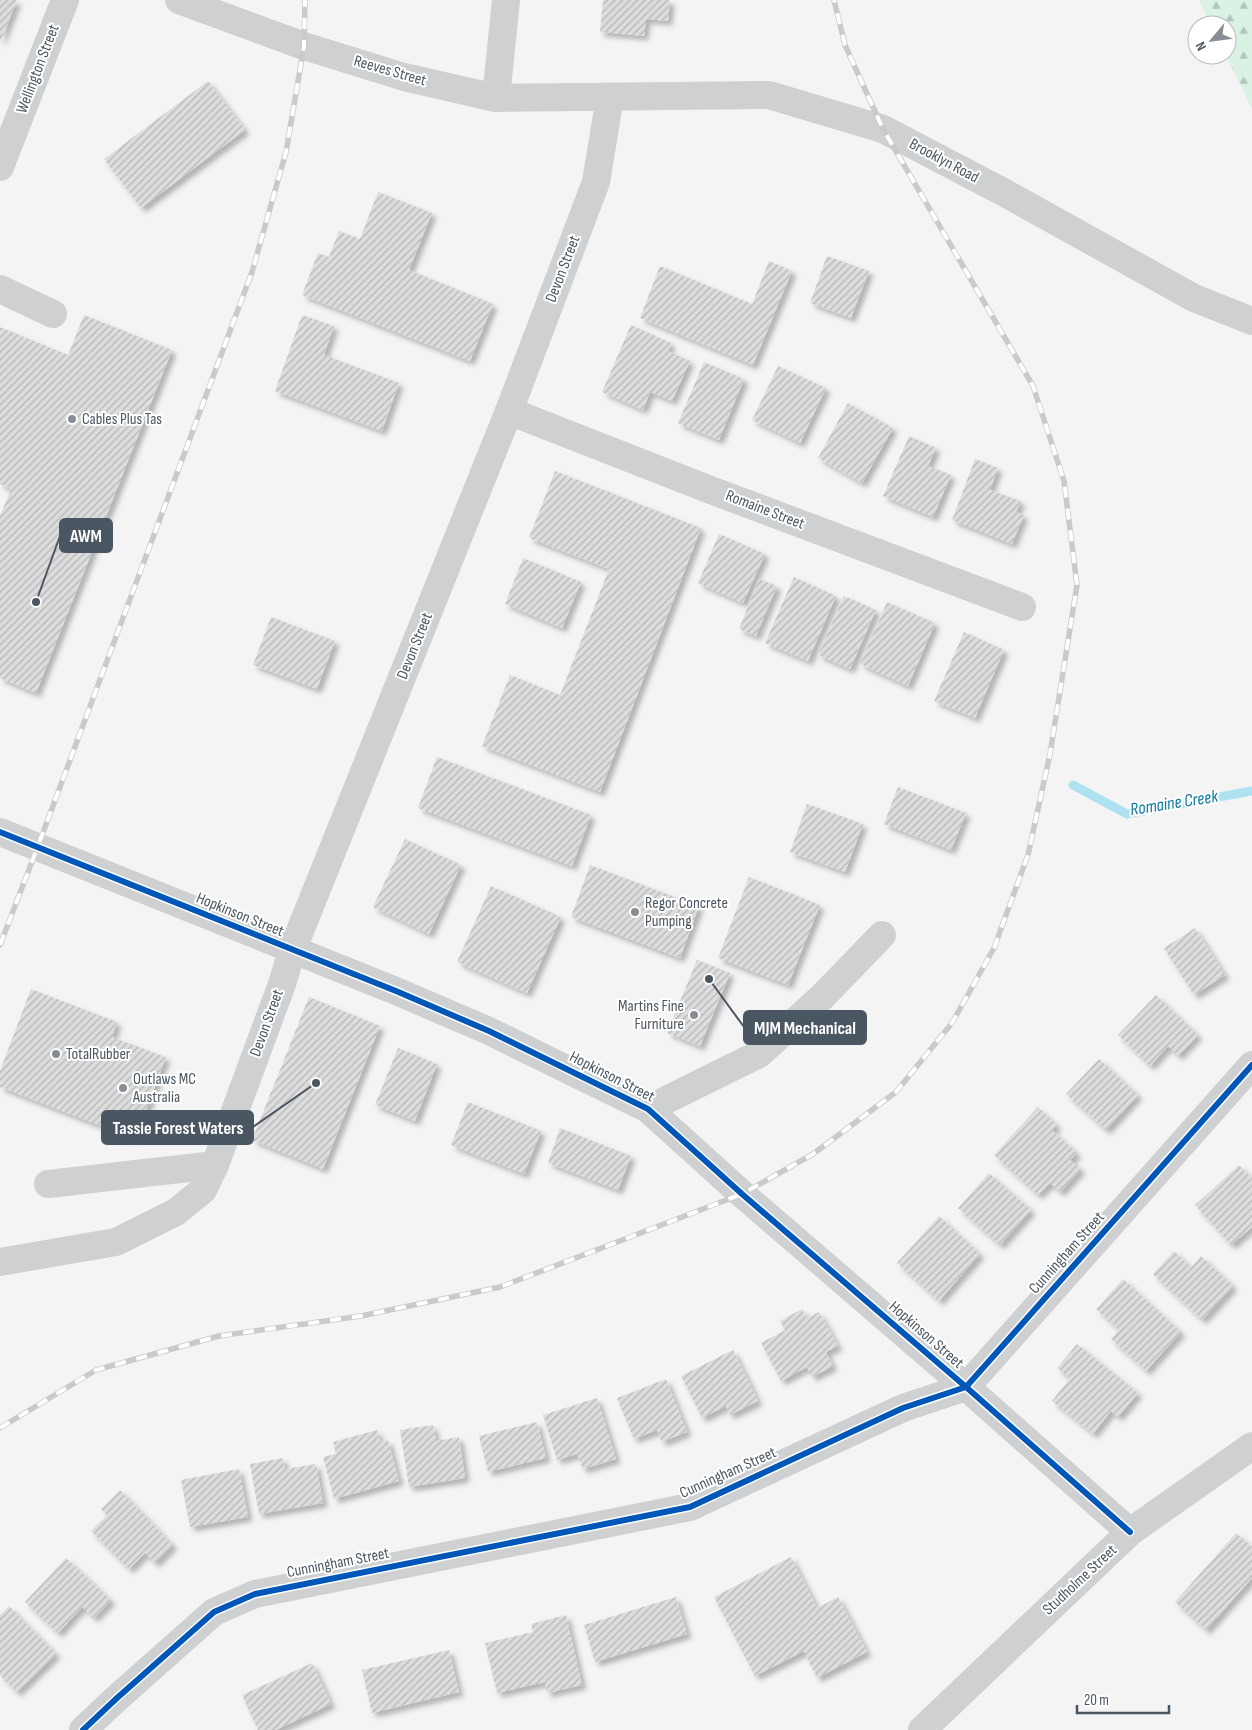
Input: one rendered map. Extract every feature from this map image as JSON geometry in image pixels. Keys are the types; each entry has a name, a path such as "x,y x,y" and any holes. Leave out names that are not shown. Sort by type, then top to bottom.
{"street":[{"name":"Wellington Street","path":"0,166 65,0"},
{"name":"Reeves Street","path":"179,0 304,46 404,77 496,98 610,97"},
{"path":"496,98 506,0"},
{"name":"Brooklyn Road","path":"610,97 769,95 883,128 1194,298 1252,322"},
{"name":"Devon Street","path":"0,1262 116,1242 176,1212 203,1190 282,984 292,951 509,411 596,182 610,97"},
{"path":"0,289 53,314"},
{"name":"Romaine Street","path":"509,411 708,489 1022,607"},
{"name":"Hopkinson Street","path":"0,832 292,951 396,991 489,1031 648,1109 742,1194 966,1387 1130,1532"},
{"name":"Hopkinson Street","path":"648,1109 759,1054 822,997 882,935"},
{"name":"Cunningham Street","path":"83,1730 214,1612 255,1594 690,1507 903,1408 966,1387 1252,1065"},
{"path":"48,1184 214,1165"},
{"name":"Studholme Street","path":"922,1730 1130,1532 1252,1446"}],"green space":[{"path":"1199,0 1252,0 1252,109 1231,65 1237,65 1237,15 1206,15"}],"building":[{"path":"0,0 17,0 0,43"},
{"path":"603,0 670,0 668,21 646,19 644,36 600,32"},
{"path":"208,81 245,130 141,208 104,159"},
{"path":"378,192 432,213 409,270 493,304 470,361 302,295 318,253 329,257 339,231 360,239"},
{"path":"827,256 869,271 851,318 810,303"},
{"path":"769,261 792,271 753,365 640,318 660,266 752,304"},
{"name":"Cables Plus Tas","path":"84,315 172,350 36,693 0,678 0,516 11,489 0,484 0,327 68,355"},
{"path":"302,315 334,326 324,355 399,383 382,431 275,391"},
{"path":"631,325 671,343 668,351 690,361 672,401 650,392 643,410 602,392"},
{"path":"704,362 744,379 719,440 678,423"},
{"path":"778,366 826,388 800,443 752,420"},
{"path":"848,403 893,428 862,483 818,458"},
{"path":"909,436 936,448 928,466 951,475 933,517 883,496"},
{"path":"975,459 998,468 990,490 1021,501 1016,512 1024,515 1012,544 952,520"},
{"path":"555,471 701,528 600,792 482,746 510,675 560,695 609,569 529,538"},
{"path":"719,534 765,554 743,603 698,583"},
{"path":"523,558 581,582 562,628 505,604"},
{"path":"794,577 836,596 808,661 765,643"},
{"path":"759,579 777,586 756,636 739,629"},
{"path":"844,596 876,610 850,669 818,655"},
{"path":"887,602 935,623 908,686 860,664"},
{"path":"271,617 335,641 317,689 253,665"},
{"path":"964,632 1004,650 975,718 934,701"},
{"path":"437,757 591,815 572,866 418,808"},
{"path":"898,787 966,813 951,850 884,824"},
{"path":"807,804 863,824 845,872 790,852"},
{"path":"405,839 461,865 429,934 373,907"},
{"name":"Regor Concrete Pumping","path":"590,865 699,906 680,958 571,917"},
{"path":"749,877 820,905 788,985 718,958"},
{"path":"491,886 561,917 527,993 457,962"},
{"path":"1195,928 1225,975 1194,995 1164,948"},
{"name":"Martins Fine Furniture","path":"697,960 730,973 700,1046 667,1033"},
{"name":"TotalRubber","path":"31,989 117,1022 112,1037 166,1057 135,1139 0,1087 0,1071"},
{"path":"1156,995 1198,1035 1178,1056 1168,1046 1150,1066 1118,1035"},
{"path":"309,997 380,1026 323,1169 252,1140"},
{"path":"398,1048 437,1064 415,1121 375,1105"},
{"path":"1099,1059 1138,1095 1106,1130 1066,1094"},
{"path":"468,1102 541,1131 524,1174 451,1145"},
{"path":"1038,1107 1057,1125 1052,1130 1077,1153 1070,1160 1081,1169 1060,1192 1050,1183 1038,1195 994,1155"},
{"path":"560,1128 631,1156 618,1190 548,1163"},
{"path":"1239,1165 1252,1179 1252,1227 1231,1245 1195,1205"},
{"path":"989,1173 1031,1210 1000,1245 958,1208"},
{"path":"939,1216 980,1254 939,1301 897,1263"},
{"path":"1174,1251 1191,1267 1201,1256 1233,1286 1202,1320 1153,1274"},
{"path":"1123,1279 1181,1332 1146,1371 1111,1339 1119,1330 1096,1309"},
{"path":"802,1309 807,1318 819,1312 838,1346 826,1352 833,1366 812,1377 807,1367 781,1381 761,1343 785,1330 780,1321"},
{"path":"1077,1344 1138,1393 1118,1417 1111,1411 1093,1434 1052,1401 1070,1378 1057,1368"},
{"path":"733,1350 758,1401 730,1415 726,1406 702,1418 681,1376"},
{"path":"666,1379 687,1432 662,1442 657,1430 634,1439 617,1398"},
{"path":"597,1398 616,1459 583,1469 577,1454 557,1460 543,1415"},
{"path":"537,1422 546,1458 488,1472 479,1436"},
{"path":"433,1425 436,1441 459,1437 465,1478 409,1487 400,1430"},
{"path":"377,1430 380,1442 388,1440 399,1481 334,1499 323,1457 336,1454 333,1442"},
{"path":"283,1458 285,1469 316,1464 323,1503 259,1514 250,1464"},
{"path":"239,1469 248,1517 190,1527 181,1480"},
{"path":"120,1490 173,1545 155,1563 145,1553 129,1569 91,1531 107,1515 101,1509"},
{"path":"1236,1533 1252,1547 1252,1578 1206,1630 1175,1602"},
{"path":"791,1557 817,1608 838,1597 867,1652 817,1678 804,1651 755,1676 714,1597"},
{"path":"66,1558 111,1600 94,1618 82,1607 58,1633 25,1602"},
{"path":"676,1597 687,1634 595,1662 584,1625"},
{"path":"9,1606 56,1654 17,1692 0,1675 0,1615"},
{"path":"566,1615 582,1685 547,1693 545,1682 497,1693 485,1643 533,1632 531,1624"},
{"path":"449,1650 459,1692 372,1713 362,1670"},
{"path":"312,1663 331,1704 276,1730 258,1730 242,1695"}],"waterway":[{"name":"Romaine Creek","path":"1073,785 1127,814 1252,791"}],"railway":[{"path":"0,945 252,272 286,152 304,46 305,0"},
{"path":"0,1428 96,1370 219,1336 361,1316 500,1287 742,1194 813,1154 896,1092 952,1023 994,948 1028,855 1050,754 1077,585 1064,481 1033,386 883,129 845,45 834,0"}],"cycle path":[{"path":"0,832 396,991 489,1031 648,1109 742,1194 966,1387 1130,1532"},
{"path":"83,1730 214,1612 255,1594 690,1507 903,1408 966,1387 1252,1065"}],"place":[{"name":"Cables Plus Tas","path":"72,419"},
{"name":"AWM","path":"36,602"},
{"name":"Regor Concrete Pumping","path":"635,912"},
{"name":"MJM Mechanical","path":"709,979"},
{"name":"Martins Fine Furniture","path":"694,1015"},
{"name":"TotalRubber","path":"56,1054"},
{"name":"Tassie Forest Waters","path":"316,1083"},
{"name":"Outlaws MC Australia","path":"123,1088"}]}
